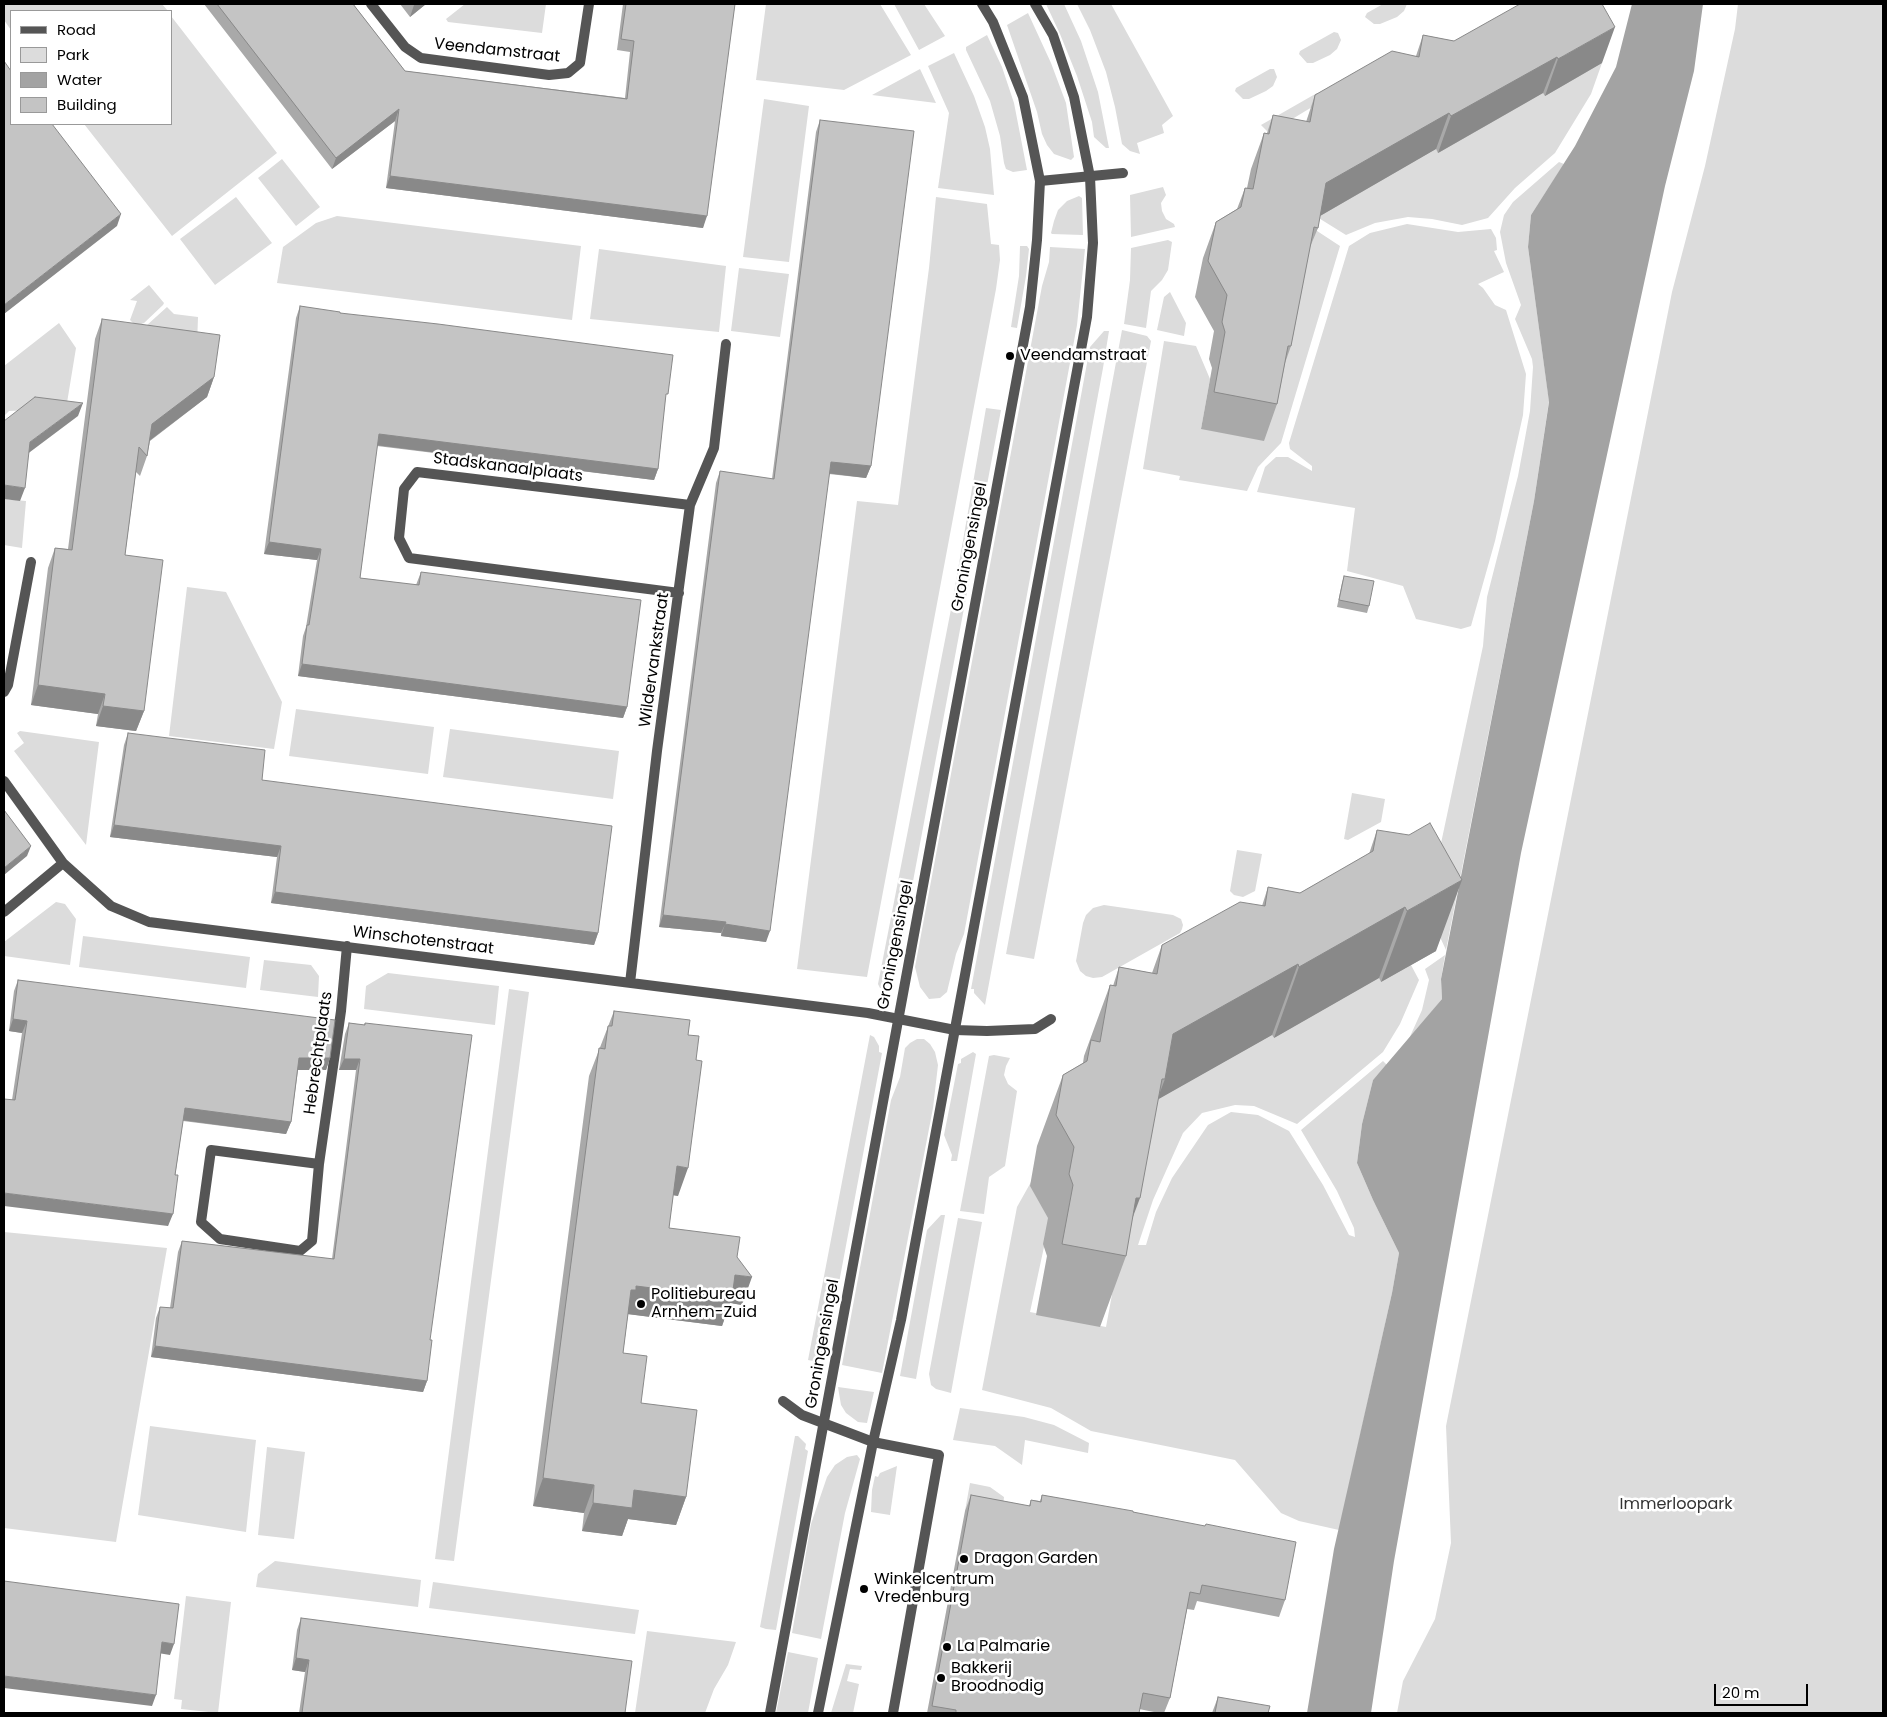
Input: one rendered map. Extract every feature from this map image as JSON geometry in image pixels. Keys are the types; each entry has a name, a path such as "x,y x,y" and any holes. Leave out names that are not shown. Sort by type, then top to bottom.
{"street":[{"name":"Veendamstraat","path":"371,4 405,47 421,58 549,75 568,73 580,63 589,4"},
{"name":"Groningensingel","path":"770,1713 1030,307 1037,240 1040,181 1023,97 993,22 982,4"},
{"path":"818,1713 873,1442 901,1320 1086,317 1093,243 1090,177 1074,97 1053,35 1035,4"},
{"path":"1040,181 1123,174"},
{"name":"Wildervankstraat","path":"630,983 657,751 690,505 714,448 726,344"},
{"name":"Stadskanaalplaats","path":"679,593 409,558 399,538 404,489 417,472 690,505"},
{"path":"4,692 8,685 31,562"},
{"name":"Winschotenstraat","path":"4,781 63,863 111,906 150,922 868,1013 955,1030"},
{"path":"4,912 63,863"},
{"name":"Hebrechtplaats","path":"319,1164 211,1150 200,1222 220,1239 300,1251 312,1241 319,1164 341,1011 347,946"},
{"path":"955,1030 987,1031 1036,1028 1051,1019"},
{"path":"784,1401 802,1415 825,1422 873,1442 939,1455 893,1713"}],"green space":[{"path":"4,4 162,4 167,10 10,10 10,29 4,20"},
{"path":"465,4 546,4 542,33 448,22 446,19"},
{"path":"766,4 880,4 911,55 844,90 756,80"},
{"path":"894,4 924,4 945,36 919,50"},
{"path":"1046,4 1064,4 1081,41 1098,92 1109,148 1106,148 1094,137 1092,122 1077,76"},
{"path":"1077,4 1111,4 1173,116 1162,125 1164,133 1137,143 1140,154 1130,151 1122,144 1106,72 1090,30"},
{"path":"1383,4 1407,4 1404,11 1397,17 1380,24 1374,24 1365,17 1367,13"},
{"name":"Immerloopark","path":"1738,4 1883,4 1883,1713 1397,1713 1403,1681 1435,1619 1451,1543 1446,1426 1672,292 1705,166 1735,29"},
{"path":"1028,13 1051,63 1066,103 1074,157 1071,160 1054,154 1047,145 1007,25"},
{"path":"172,17 277,153 172,236 85,125 172,125"},
{"path":"1334,32 1338,33 1341,40 1337,49 1330,55 1313,63 1307,63 1299,54 1300,51"},
{"path":"987,35 1002,67 1014,103 1027,170 1013,172 1006,169 1000,136 990,101 966,50 966,47"},
{"path":"954,53 974,96 985,127 990,149 994,195 938,188 949,113 928,66"},
{"path":"1602,63 1591,94 1555,153 1515,188 1488,218 1462,225 1432,219 1408,217 1375,223 1346,235 1317,217 1436,149 1438,152 1543,93 1545,95"},
{"path":"920,69 936,103 872,95"},
{"path":"1270,69 1274,69 1277,77 1273,86 1266,91 1249,99 1243,99 1235,91 1236,88"},
{"path":"1317,93 1322,101 1279,127 1267,131 1261,125"},
{"path":"764,99 809,106 789,262 743,257"},
{"path":"282,159 320,207 296,226 258,178"},
{"path":"1559,162 1564,164 1531,215 1528,247 1549,401 1534,501 1446,950 1427,909 1483,646 1487,597 1518,476 1530,411 1532,359 1515,319 1521,305 1506,263 1500,232 1504,215 1513,202"},
{"path":"1163,187 1166,195 1161,203 1162,211 1166,219 1174,224 1175,227 1131,237 1130,195"},
{"path":"1079,196 1082,198 1083,235 1052,234 1058,210 1067,201"},
{"path":"236,197 272,243 215,285 180,239"},
{"path":"936,197 987,204 991,244 999,245 1000,260 996,289 867,977 797,969 857,501 898,505 929,268"},
{"path":"337,216 581,246 572,320 277,283 283,247 316,223"},
{"path":"1407,224 1458,232 1491,229 1496,238 1497,250 1494,251 1504,272 1478,284 1495,305 1506,310 1526,374 1523,415 1495,541 1471,626 1461,629 1416,619 1403,586 1347,571 1355,508 1257,492 1265,467 1276,457 1288,457 1312,471 1312,466 1290,449 1289,443 1349,246 1370,233"},
{"path":"1311,227 1340,246 1281,443 1258,467 1247,491 1179,480 1180,476 1143,469 1164,341 1196,346 1210,379 1201,429"},
{"path":"1168,240 1172,242 1168,270 1162,280 1151,291 1146,328 1124,324 1130,280 1131,248"},
{"path":"1020,246 1027,246 1029,249 1017,328 1011,327 1019,276"},
{"path":"1050,247 1085,249 1077,325 964,934 956,954 947,992 940,998 929,999 920,987 915,967 1042,286 1049,262"},
{"path":"599,249 726,266 719,332 590,319"},
{"path":"739,268 789,274 780,337 731,331"},
{"path":"149,285 164,303 144,323 136,326 130,320 137,301 130,300"},
{"path":"1170,292 1186,323 1184,336 1157,330 1164,297"},
{"path":"167,307 174,314 198,317 197,346 136,335"},
{"path":"59,323 76,348 65,415 31,410 9,411 4,416 4,366"},
{"path":"1122,330 1147,336 1151,341 1034,959 1006,954"},
{"path":"1104,331 1109,331 1103,368 985,1005 974,993 974,989 971,989 1090,347"},
{"path":"986,408 1001,410 897,967 891,979 883,988 880,988 878,984 952,604"},
{"path":"4,499 26,501 22,548 4,545"},
{"path":"187,587 226,592 282,702 274,749 169,736"},
{"path":"296,709 434,727 428,774 289,756"},
{"path":"450,729 619,751 613,799 443,777"},
{"path":"20,731 99,742 86,845 14,751 24,743 17,733"},
{"path":"1352,793 1385,799 1381,822 1348,840 1344,839"},
{"path":"1237,850 1262,854 1255,891 1243,897 1234,895 1230,891"},
{"path":"56,902 65,904 76,919 70,965 4,956 4,942"},
{"path":"1104,905 1173,915 1181,919 1182,929 1180,933 1102,977 1093,978 1086,976 1080,971 1076,961 1083,923 1086,915 1093,908"},
{"path":"83,936 250,957 246,988 79,967"},
{"path":"1445,955 1441,979 1442,999 1408,1041 1422,1010 1429,980 1425,969"},
{"path":"264,960 311,965 319,976 318,997 260,990"},
{"path":"1411,965 1419,980 1400,1024 1383,1052 1297,1124 1254,1106 1235,1105 1202,1113 1183,1133 1153,1200 1138,1245 1146,1245 1156,1212 1172,1178 1208,1125 1231,1112 1258,1115 1289,1131 1323,1185 1349,1235 1355,1237 1354,1228 1337,1191 1301,1130 1383,1061 1387,1065 1373,1080 1362,1124 1357,1163 1399,1253 1392,1293 1339,1530 1299,1521 1281,1513 1235,1460 1091,1431 1051,1408 982,1390 1017,1207 1031,1182 1062,1163 1030,1312 1106,1327 1147,1105 1272,1035 1274,1038 1379,978 1381,982"},
{"path":"388,973 499,986 495,1025 364,1009 366,986"},
{"path":"509,989 529,992 454,1561 435,1559"},
{"path":"870,1035 874,1037 879,1046 879,1052 882,1053 824,1363 808,1360"},
{"path":"917,1039 924,1039 930,1044 935,1052 938,1065 933,1108 882,1373 842,1365 891,1100 900,1077 905,1048"},
{"path":"973,1052 976,1054 957,1161 951,1161 952,1155 944,1135 958,1064 961,1063 961,1059"},
{"path":"989,1056 1010,1058 1004,1075 1008,1084 1017,1091 1005,1166 989,1177 984,1214 960,1211"},
{"path":"941,1215 945,1215 916,1379 900,1376 927,1230"},
{"path":"958,1218 982,1222 951,1393 936,1389 931,1385 929,1374"},
{"path":"4,1232 167,1248 116,1542 4,1528"},
{"path":"838,1387 874,1392 867,1423 858,1422 846,1413 841,1405"},
{"path":"960,1408 1024,1417 1054,1425 1089,1443 1088,1453 1025,1440 1022,1465 995,1446 953,1440"},
{"path":"150,1426 256,1440 246,1532 138,1515"},
{"path":"795,1436 798,1436 806,1444 805,1449 808,1451 776,1630 766,1629 760,1627"},
{"path":"267,1447 305,1452 294,1539 258,1535"},
{"path":"857,1455 860,1459 845,1513 821,1639 792,1633 811,1524 827,1477 835,1465 847,1457"},
{"path":"897,1466 890,1515 871,1512 875,1476 878,1477 880,1473"},
{"path":"970,1483 990,1487 1004,1497 1002,1518 965,1511"},
{"path":"275,1561 421,1580 418,1607 256,1587 258,1574"},
{"path":"433,1582 639,1610 635,1634 429,1608"},
{"path":"186,1596 231,1602 218,1713 181,1709 182,1700 174,1699"},
{"path":"647,1631 736,1642 728,1665 714,1689 705,1713 635,1713"},
{"path":"788,1652 818,1658 808,1713 776,1713"},
{"path":"846,1664 862,1666 861,1670 850,1669 847,1681 859,1684 853,1713 831,1713"}],"water":[{"path":"1632,4 1703,4 1694,71 1665,186 1521,853 1394,1561 1371,1713 1307,1713 1334,1549 1392,1293 1399,1253 1357,1163 1362,1124 1373,1080 1442,999 1441,979 1534,501 1549,402 1528,247 1531,215 1575,146 1616,67"}],"building":[{"path":"217,4 353,4 405,71 627,99 634,41 621,39 626,4 735,4 707,216 390,176 399,109 336,158"},
{"path":"1520,4 1602,4 1615,27 1451,116 1449,113 1326,183 1318,228 1314,227 1291,346 1288,346 1277,404 1214,392 1225,332 1222,322 1227,295 1208,261 1216,222 1241,207 1245,188 1253,189 1264,133 1269,134 1273,115 1310,122 1315,95 1392,51 1419,57 1423,35 1454,41"},
{"path":"4,61 10,70 10,125 53,125 121,214 4,305"},
{"path":"820,120 914,131 871,466 831,462 770,931 725,924 726,922 663,915 720,471 774,479"},
{"path":"300,306 340,313 673,355 668,394 666,394 658,469 379,434 360,578 419,585 421,572 641,600 627,707 302,664 321,549 269,542"},
{"path":"102,319 220,335 214,377 152,424 147,456 139,447 125,555 163,560 144,711 103,706 105,694 38,685 55,548 72,550"},
{"path":"35,397 83,403 30,442 25,488 4,485 4,421"},
{"path":"1344,576 1374,581 1369,606 1339,600"},
{"path":"128,733 265,750 262,780 612,826 598,933 275,892 281,846 114,825"},
{"path":"4,810 31,846 4,868"},
{"path":"1430,823 1462,880 1407,911 1405,907 1299,967 1298,964 1173,1034 1165,1079 1162,1079 1140,1198 1136,1198 1126,1256 1062,1244 1073,1185 1069,1174 1074,1147 1056,1115 1063,1075 1087,1061 1091,1040 1100,1042 1110,985 1116,986 1119,967 1157,974 1162,945 1240,902 1265,906 1268,887 1300,893 1373,851 1377,830 1409,835"},
{"path":"18,980 335,1020 330,1058 299,1058 291,1122 185,1108 175,1175 178,1175 173,1214 4,1193 4,1099 15,1100 27,1021 13,1019"},
{"path":"614,1011 690,1020 688,1035 699,1036 696,1060 702,1061 688,1168 677,1166 669,1228 740,1237 737,1257 752,1277 735,1275 732,1298 636,1286 636,1290 631,1290 623,1353 647,1356 641,1403 697,1410 686,1497 634,1490 632,1508 593,1503 594,1485 543,1478 599,1048 605,1049 608,1026 612,1026"},
{"path":"349,1023 365,1025 365,1023 472,1035 430,1340 432,1340 427,1381 155,1346 160,1307 173,1308 182,1241 334,1259 360,1059 344,1059"},
{"path":"971,1495 1030,1506 1031,1500 1041,1502 1042,1495 1296,1542 1285,1600 1202,1585 1200,1594 1190,1592 1170,1698 1143,1693 1139,1713 956,1713 956,1710 932,1706"},
{"path":"4,1581 179,1604 174,1644 162,1642 156,1695 4,1676"},
{"path":"301,1618 632,1661 625,1713 302,1713 309,1660 296,1658"},
{"path":"1218,1697 1270,1706 1268,1713 1215,1713"}],"place":[{"name":"Veendamstraat","path":"1010,356"},
{"name":"Politiebureau Arnhem-Zuid","path":"641,1304"},
{"name":"Dragon Garden","path":"964,1559"},
{"name":"Winkelcentrum Vredenburg","path":"864,1589"},
{"name":"La Palmarie","path":"947,1647"},
{"name":"Bakkerij Broodnodig","path":"941,1678"}]}
